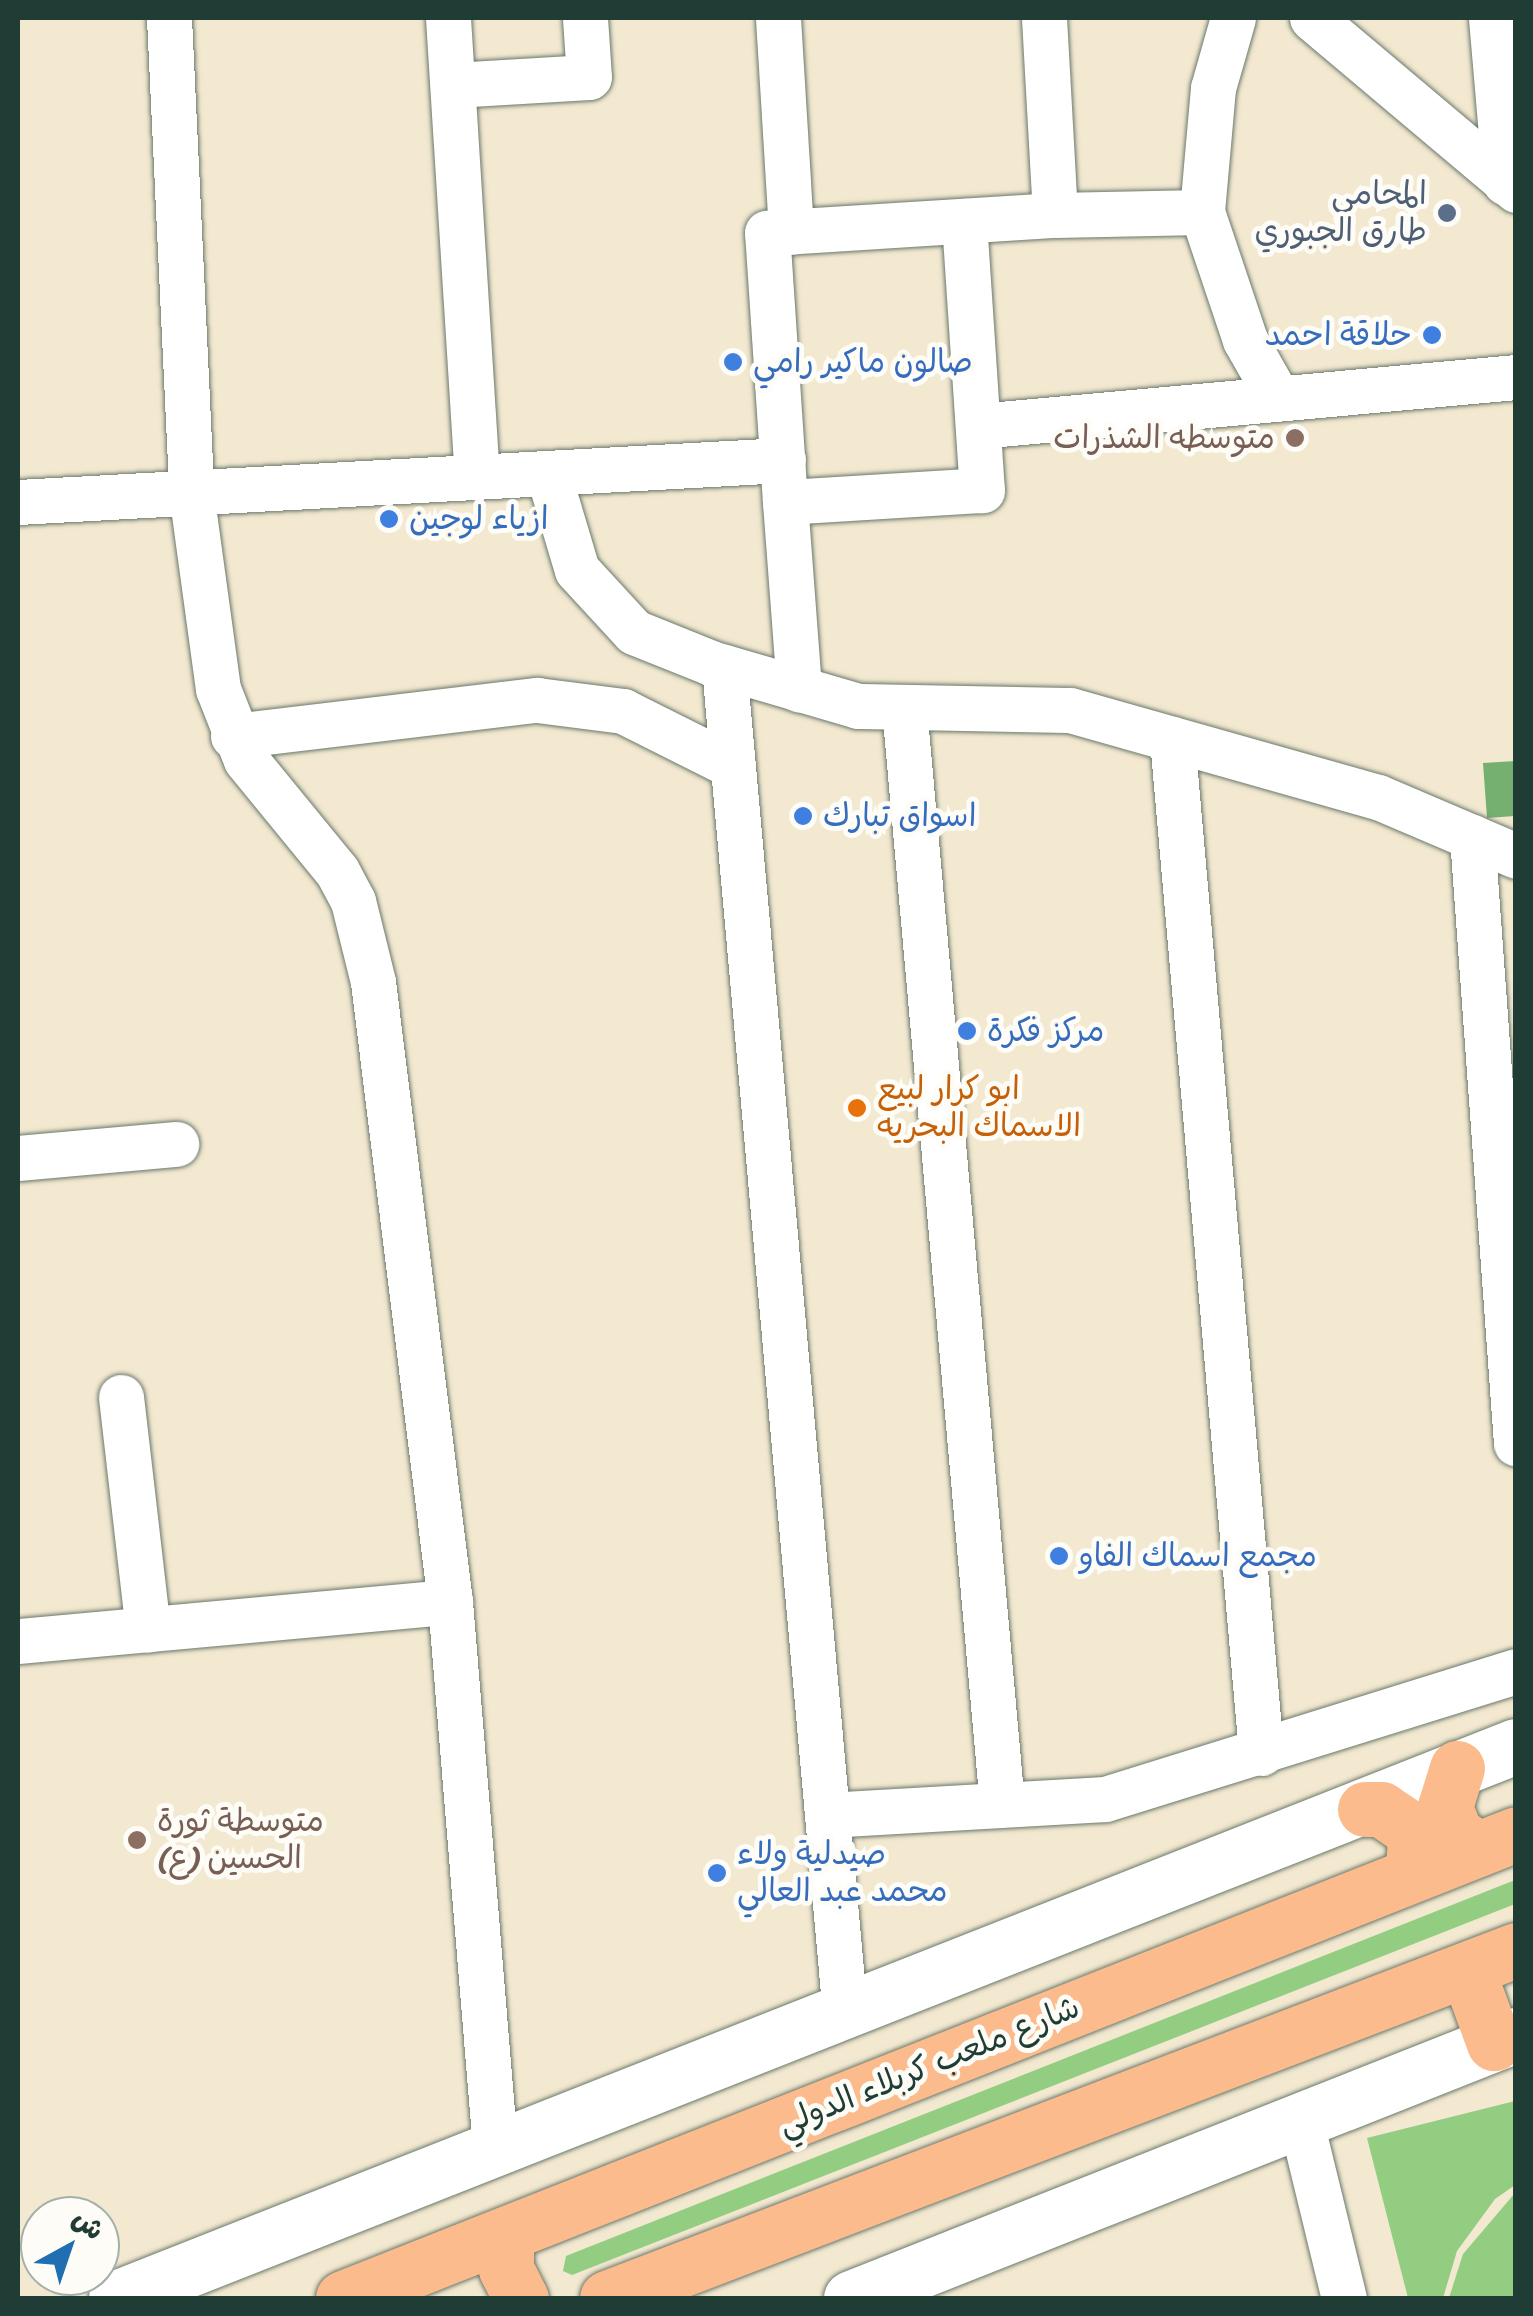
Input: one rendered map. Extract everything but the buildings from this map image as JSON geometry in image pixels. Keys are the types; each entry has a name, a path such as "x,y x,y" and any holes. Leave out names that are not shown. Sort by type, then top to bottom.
{"main road":[{"path":"1457,1768 1444,1807 1456,1833 1497,1842"},
{"path":"1364,1809 1381,1809 1408,1827 1415,1842 1412,1874"},
{"name":"شارع ملعب كربلاء الدولي","path":"343,2298 418,2286 506,2234 1497,1842"},
{"path":"607,2298 1491,1959 1505,2039"},
{"path":"506,2234 506,2269 521,2298"}],"street":[{"path":"170,18 192,492 218,688 233,736 337,871 366,938 450,1602 495,2148"},
{"path":"448,18 477,477"},
{"path":"453,85 589,76 585,18"},
{"path":"778,18 791,232"},
{"path":"1044,18 1055,215"},
{"path":"1234,18 1213,88 1202,212 1246,340 1278,398"},
{"path":"1312,18 1510,186"},
{"path":"1491,18 1510,186"},
{"path":"799,688 767,233 1055,215 1202,212"},
{"path":"18,502 548,473 982,490 964,221"},
{"path":"978,426 1516,377"},
{"path":"548,473 578,570 634,632 724,667 858,706 1070,710 1378,797 1516,856"},
{"path":"724,667 845,2015"},
{"path":"233,736 537,700 623,712 734,766"},
{"path":"904,707 1002,1806"},
{"path":"1172,739 1261,1753"},
{"path":"1472,837 1516,1443"},
{"path":"18,1158 176,1144"},
{"path":"121,1397 148,1629"},
{"path":"18,1641 450,1602"},
{"path":"826,1815 1105,1799 1516,1672"},
{"path":"116,2298 845,2015 1516,1746"},
{"path":"851,2298 1505,2039"},
{"path":"1300,2118 1344,2298"}],"green space":[{"path":"1515,761 1515,816 1487,818 1483,763"},
{"path":"1515,1880 1515,1904 572,2275 563,2271 566,2256"},
{"path":"1515,2101 1515,2185 1495,2199 1457,2251 1443,2298 1408,2298 1367,2138"},
{"path":"1515,2193 1515,2298 1449,2298 1463,2254"}],"place":[{"name":"المحامي طارق الجبوري","path":"1447,213"},
{"name":"حلاقة احمد","path":"1432,335"},
{"name":"صالون ماكير رامي","path":"733,362"},
{"name":"متوسطه الشذرات","path":"1295,438"},
{"name":"ازياء لوجين","path":"389,519"},
{"name":"اسواق تبارك","path":"803,816"},
{"name":"مركز فكرة","path":"967,1031"},
{"name":"ابو كرار لبيع الاسماك البحريه","path":"857,1108"},
{"name":"مجمع اسماك الفاو","path":"1059,1556"},
{"name":"متوسطة ثورة الحسين (ع)","path":"137,1840"},
{"name":"صيدلية ولاء محمد عبد العالي","path":"717,1873"}]}
